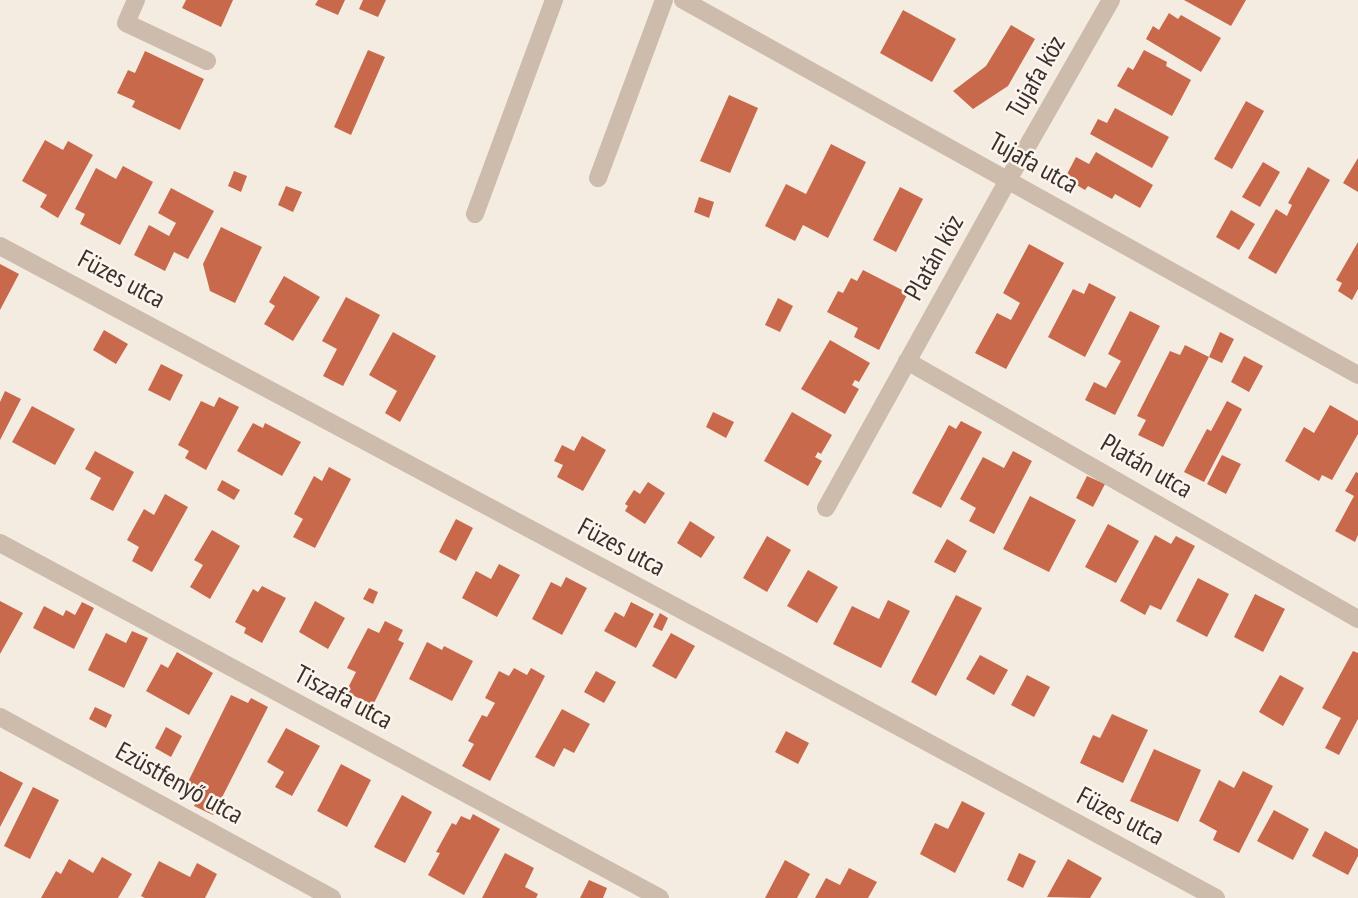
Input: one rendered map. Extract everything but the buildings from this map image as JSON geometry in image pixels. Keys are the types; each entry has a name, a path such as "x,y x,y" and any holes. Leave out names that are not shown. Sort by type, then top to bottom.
{"street":[{"path":"136,0 126,23 207,61"},
{"path":"475,214 554,0"},
{"path":"598,178 664,0"},
{"name":"Tujafa utca","path":"683,0 1358,375"},
{"name":"Tujafa köz","path":"1008,180 1111,0"},
{"name":"Platán köz","path":"826,508 1008,180"},
{"name":"Füzes utca","path":"0,246 1216,898"},
{"name":"Platán utca","path":"907,361 1358,619"},
{"name":"Tiszafa utca","path":"0,544 660,898"},
{"name":"Ezüstfenyő utca","path":"0,717 332,898"}]}
